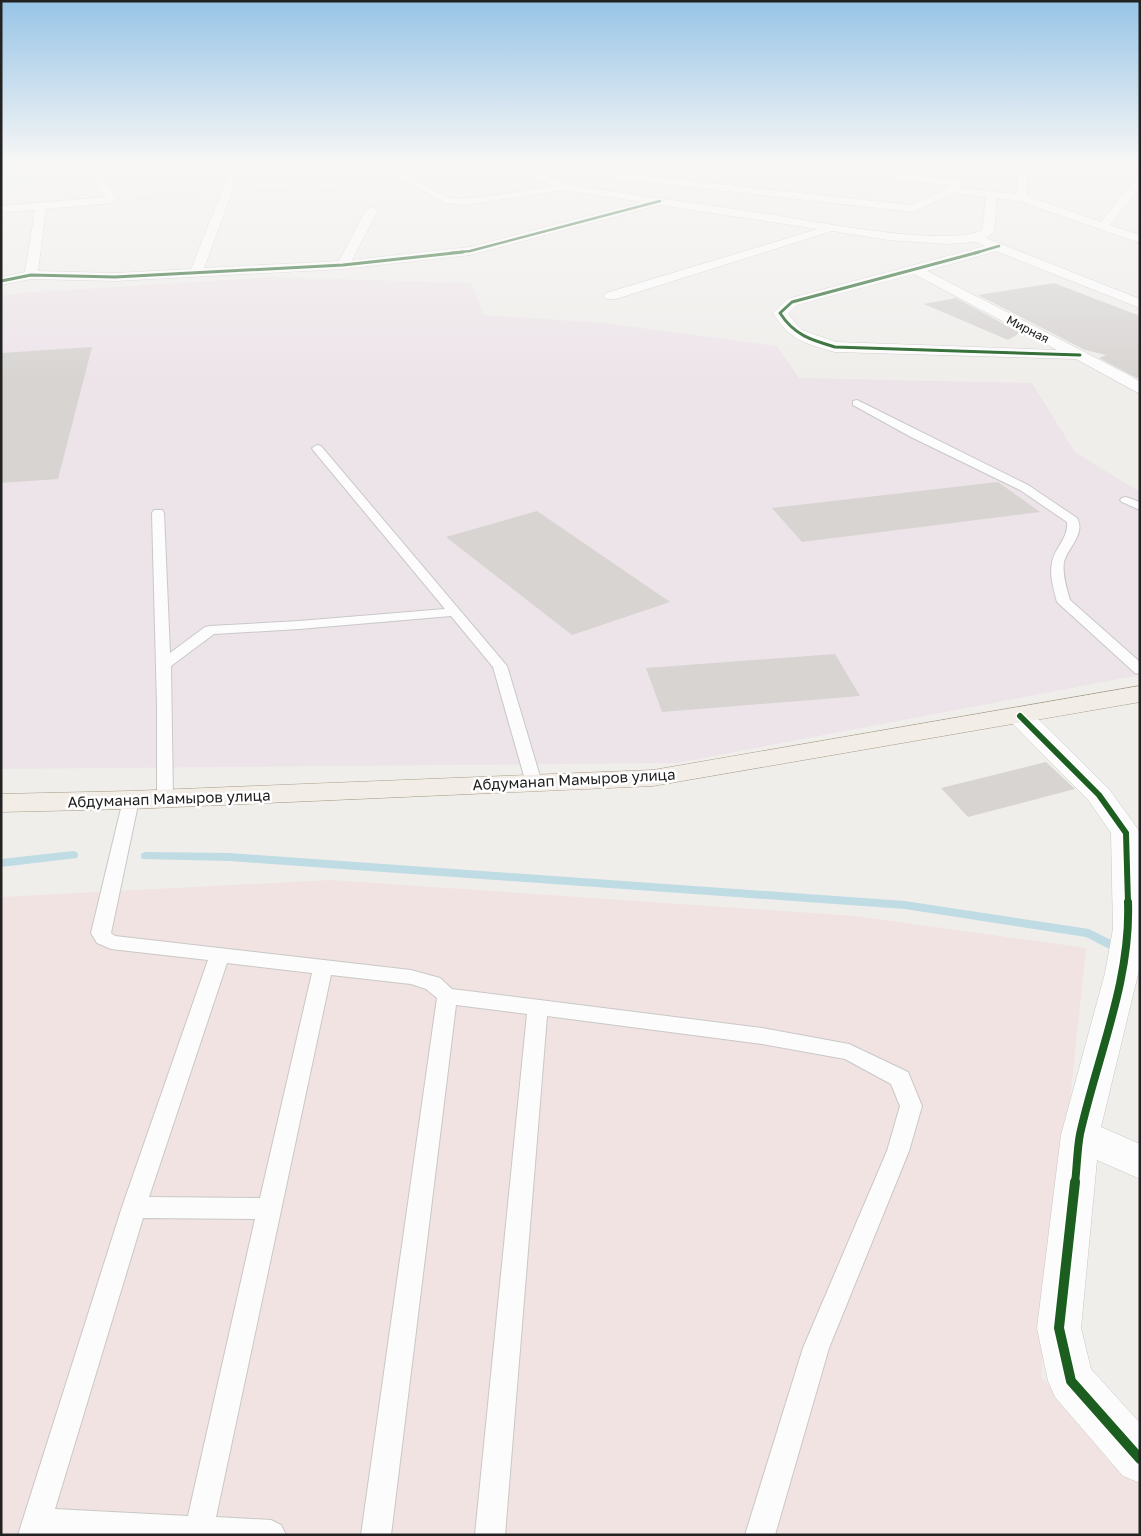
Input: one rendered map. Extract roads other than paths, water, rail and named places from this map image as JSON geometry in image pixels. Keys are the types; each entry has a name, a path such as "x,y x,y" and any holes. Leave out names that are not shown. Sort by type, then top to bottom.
{"main road":[{"name":"Абдуманап Мамыров улица","path":"1,803 131,800 654,778 1140,694"}],"street":[{"path":"31,275 37,236"},
{"path":"197,271 210,236"},
{"path":"343,265 358,236"},
{"path":"1,281 31,275 115,276 343,265 470,252 531,236"},
{"path":"611,296 809,236"},
{"path":"886,236 948,240 977,238 1140,304"},
{"path":"977,238 981,236"},
{"path":"1000,246 792,302 780,312 788,326 800,336 835,347 1080,355"},
{"name":"Мирная","path":"916,270 1080,355 1132,378 1140,388"},
{"path":"1020,716 1099,795 1126,833 1129,929 1122,973 1080,1135 1059,1328 1071,1381 1140,1459"},
{"path":"1080,1135 1140,1162"}],"lane":[{"path":"856,402 934,444 984,467 1051,502 1073,521 1074,530 1058,562 1059,586 1064,602 1140,670"},
{"path":"317,448 500,666 534,783"},
{"path":"1126,500 1140,508"},
{"path":"158,512 164,664 165,798"},
{"path":"164,664 210,630 300,625 454,612"},
{"path":"131,800 101,932 104,938 112,942 411,977 433,983 446,996 762,1036 849,1052 900,1078 911,1106 898,1151 816,1348 760,1535"},
{"path":"220,954 134,1207 35,1529 271,1535"},
{"path":"198,1533 323,966"},
{"path":"376,1535 446,996"},
{"path":"490,1535 538,1008"},
{"path":"134,1207 270,1209"}],"waterway":[{"path":"1,863 73,855"},
{"path":"146,856 229,857 905,905 1089,933 1121,950"}]}
